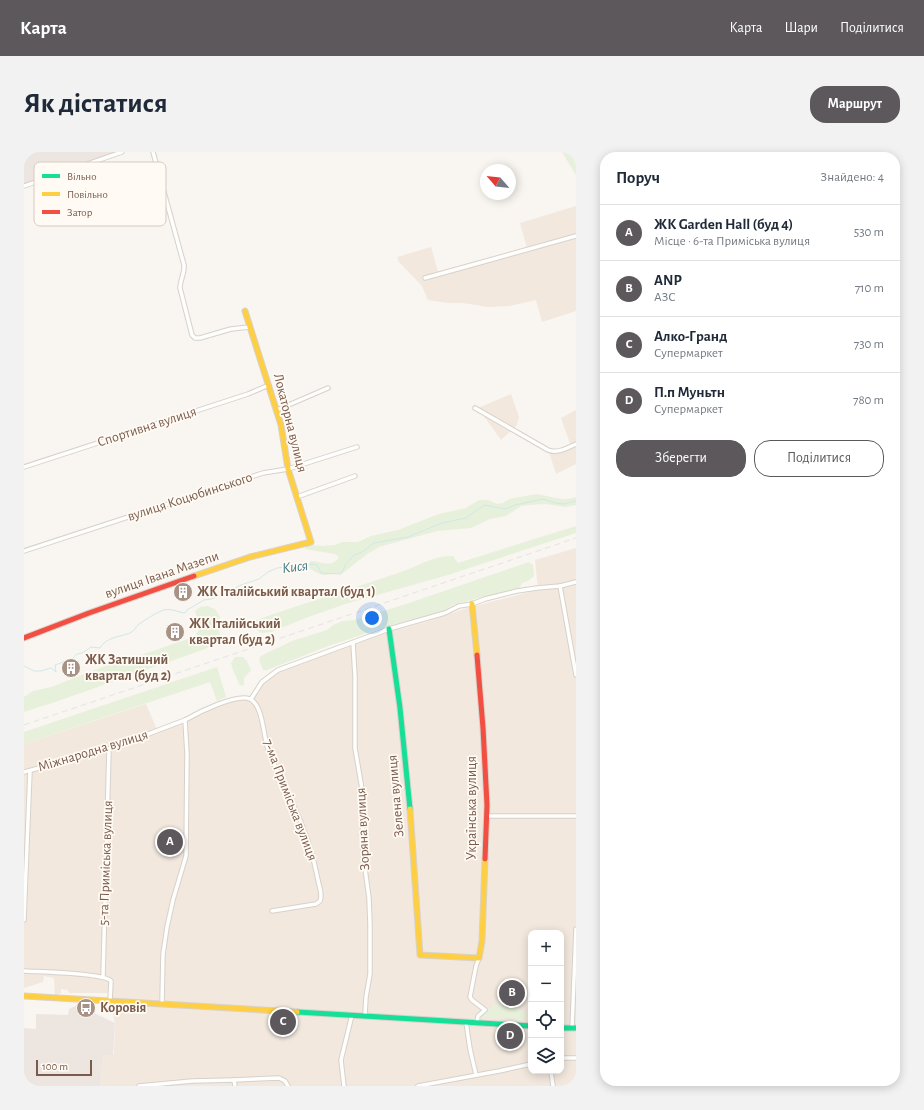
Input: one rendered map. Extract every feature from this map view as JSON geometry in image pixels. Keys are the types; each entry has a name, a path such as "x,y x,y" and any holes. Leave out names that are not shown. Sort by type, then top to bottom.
{"street":[{"path":"93,162 122,152"},
{"path":"153,152 156,162"},
{"path":"24,186 34,183"},
{"path":"166,199 185,270 180,283 180,288 193,336 198,338 231,329 250,327"},
{"path":"426,278 576,236"},
{"name":"Локаторна вулиця","path":"245,311 277,410 288,469 311,542"},
{"name":"Спортивна вулиця","path":"24,467 248,394 269,385"},
{"path":"277,410 328,388"},
{"path":"475,408 553,452 576,444"},
{"name":"вулиця Коцюбинського","path":"24,551 263,473 288,469 357,447"},
{"path":"297,497 355,476"},
{"name":"вулиця Івана Мазепи","path":"24,638 89,613 250,557 311,542"},
{"path":"251,699 262,682 276,671 389,629 445,613 459,606 472,604 485,599 517,591 560,586 576,582"},
{"path":"560,586 576,675"},
{"name":"Українська вулиця","path":"472,604 483,728 487,816 482,941 479,958"},
{"name":"Зелена вулиця","path":"389,629 398,693 408,795 418,949 420,954 426,956 479,958"},
{"name":"Зоряна вулиця","path":"353,642 355,676 355,748 362,789 363,854 369,898 370,925 370,974 365,1015"},
{"name":"Міжнародна вулиця","path":"24,772 109,749 185,720 222,703 243,698 251,699"},
{"name":"7-ма Приміська вулиця","path":"251,699 256,704 259,711 272,760 304,830 315,865 321,896 320,901 316,904 272,911"},
{"path":"162,1003 163,954 167,927 187,851 187,754 185,720"},
{"name":"5-та Приміська вулиця","path":"103,977 109,749"},
{"path":"24,920 30,771"},
{"path":"487,816 576,816"},
{"path":"574,1028 576,929"},
{"path":"477,1022 478,1016 485,1010 470,997 479,958"},
{"path":"24,971 103,977 111,981 110,1001"},
{"path":"24,996 528,1026"},
{"path":"344,1086 341,1060 352,1015"},
{"path":"466,1022 476,1075"},
{"path":"564,1058 576,1058"},
{"path":"418,1086 528,1065"},
{"path":"551,1074 553,1086"},
{"path":"139,1086 279,1078 285,1081 288,1086"},
{"path":"234,1080 235,1086"}],"shaded area":[{"path":"24,152 115,152 89,162 34,162 34,181 24,184"},
{"path":"576,206 576,311 542,322 536,300 509,306 488,307 428,300 422,286 399,262 397,257 431,247 438,272 527,248 520,223"},
{"path":"511,394 519,417 517,425 501,440 478,408"},
{"path":"576,410 576,464 556,474 549,452 571,446 561,418"},
{"path":"576,548 576,1086 100,1086 103,1055 114,1054 115,1023 110,1001 110,993 69,993 68,990 61,989 61,993 55,996 54,978 44,976 43,982 24,988 24,744 146,704 158,732 187,721 215,707 256,695 256,691 265,680 276,672 302,662 382,634 426,622 467,608 538,590 535,560"},
{"path":"77,1005 115,1023 113,1055 103,1055 100,1086 24,1086 24,1028 36,1029 36,1014 68,1015 69,1009"}],"green space":[{"path":"562,152 574,152 576,175"},
{"path":"537,494 561,499 576,497 576,505 565,507 546,504 521,506 506,516 490,519 471,528 437,531 379,547 343,573 323,575 308,567 310,561 329,564 336,561 339,557 335,554 305,549 306,545 324,546 335,545 342,542 358,542 371,536 398,530 439,514 466,508 479,500 488,500 497,504 503,503 509,499"},
{"path":"576,526 576,533 448,575 345,604 271,632 262,633 255,629 253,621 401,572 433,559 453,556 458,563"},
{"path":"529,562 533,565 534,576 528,581 522,583 519,589 458,603 443,611 395,624 328,646 267,670 263,670 259,660 261,656 292,641 327,630 333,625 343,621 355,620 409,603"},
{"path":"207,606 215,609 220,617 217,626 220,635 216,643 205,649 24,712 24,697 33,691 51,687 105,666 194,637 200,626 195,611 200,607"},
{"path":"235,657 243,657 247,661 251,670 244,678 244,685 240,686 231,663"},
{"path":"217,667 226,697 217,701 210,682 24,744 24,732"},
{"path":"497,1004 508,1004 516,1006 522,1011 528,1020 482,1017 483,1014"}],"waterway":[{"name":"Кися","path":"24,666 34,671 41,671 51,668 56,672 55,665 72,659 77,654 82,653 91,647 100,648 109,639 130,633 139,624 158,612 167,609 185,613 187,610 204,600 211,599 241,585 259,579 268,572 277,568 313,564 317,565 321,573 341,574 346,564 354,555 362,552 374,543 408,537 442,523 466,518 484,505 505,509 515,505 543,499 563,504 576,501"}],"railway":[{"path":"24,725 576,538"}],"traffic: fast":[{"path":"389,629 400,708 410,809"},
{"path":"297,1012 528,1026"},
{"path":"564,1028 576,1028"}],"traffic: slow":[{"path":"194,576 250,557 311,542 288,469 281,425 245,311"},
{"path":"472,604 477,655"},
{"path":"410,809 420,955 479,958 482,941 485,859"},
{"path":"24,996 297,1012"}],"traffic: jam":[{"path":"24,638 89,613 194,576"},
{"path":"477,655 487,805 485,859"}],"place":[{"name":"ЖК Італійський квартал (буд 1)","path":"183,592"},
{"name":"ЖК Італійський квартал (буд 2)","path":"175,632"},
{"name":"ЖК Затишний квартал (буд 2)","path":"71,668"},
{"name":"ЖК Garden Hall (буд 4)","path":"170,842"},
{"name":"ANP","path":"512,993"},
{"name":"Коровія","path":"86,1008"},
{"name":"Алко-Гранд","path":"283,1022"},
{"name":"П.п Муньтн","path":"510,1036"}]}
